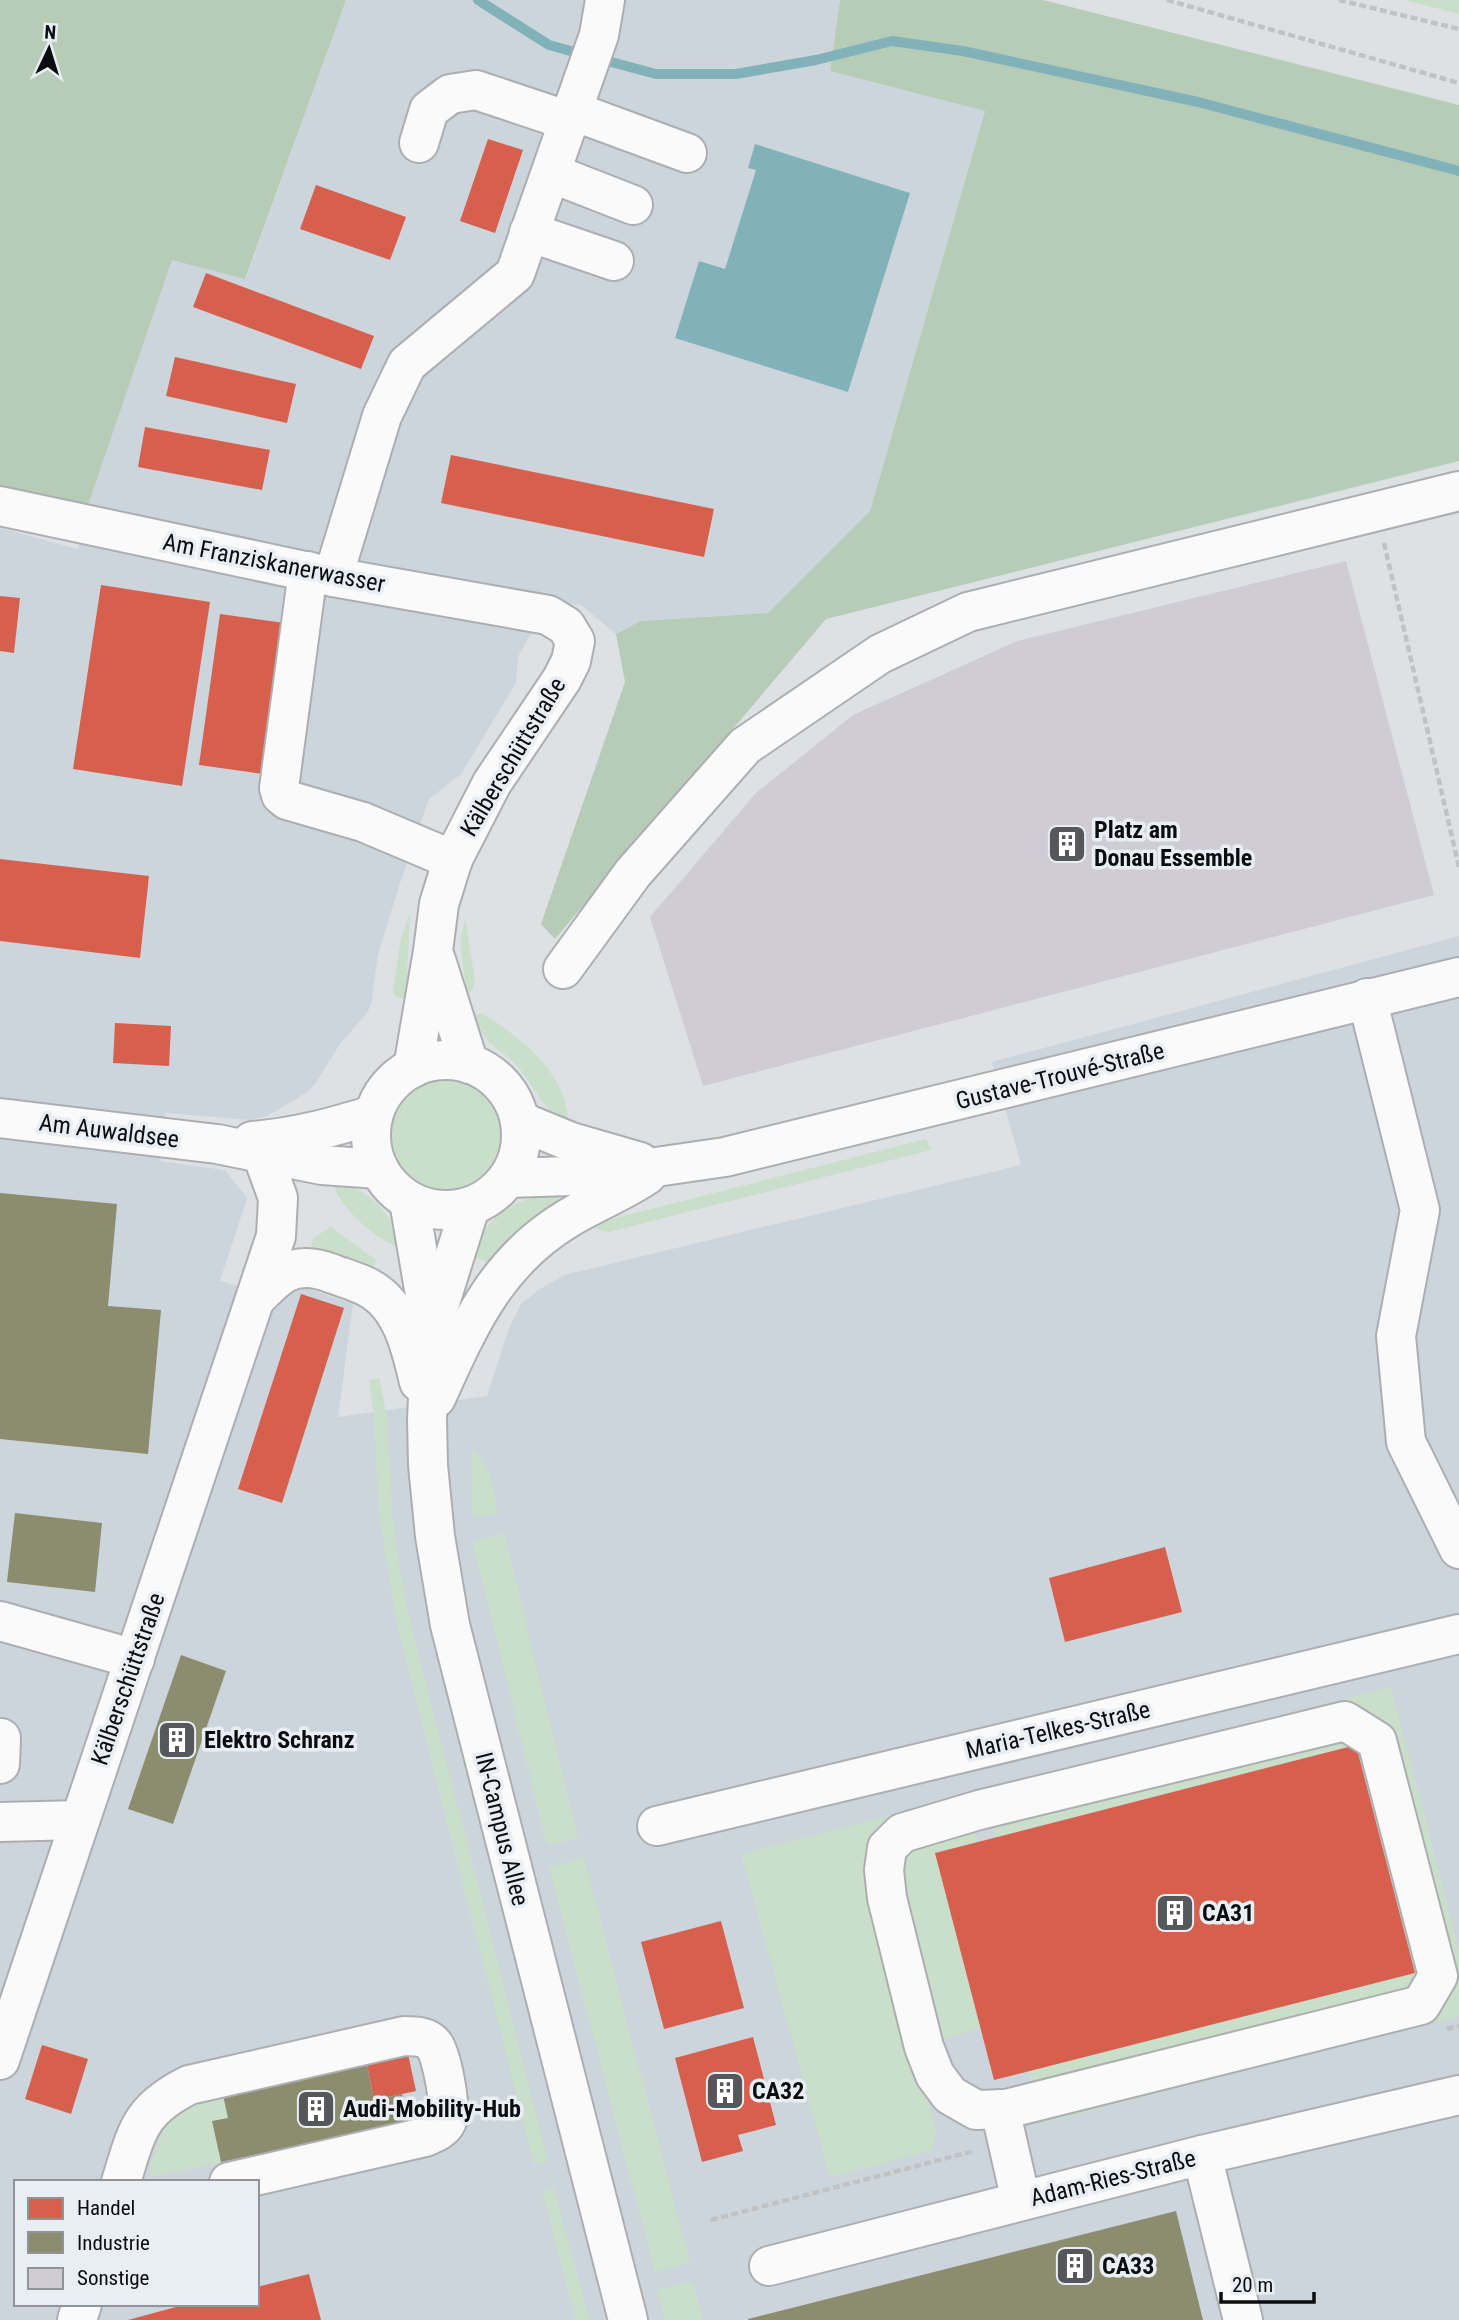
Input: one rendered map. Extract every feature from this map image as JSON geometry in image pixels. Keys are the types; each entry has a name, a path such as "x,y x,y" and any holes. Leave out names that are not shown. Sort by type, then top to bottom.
{"street":[{"path":"453,860 383,829 287,800 281,795 279,788 321,574 382,416 407,364 515,274 575,105 602,17"},
{"path":"419,143 429,110 450,94 476,90 575,105 687,153"},
{"path":"551,173 633,205"},
{"path":"529,232 614,261"},
{"path":"563,970 633,873 745,746 880,654 968,612 1459,491"},
{"name":"Am Franziskanerwasser","path":"0,506 321,574 548,615"},
{"name":"Kälberschüttstraße","path":"413,1068 439,904 453,860 492,783 562,679 571,661 575,641 566,626 548,615"},
{"name":"Kälberschüttstraße","path":"433,951 469,1064"},
{"name":"Gustave-Trouvé-Straße","path":"508,1178 601,1175 738,1154 1459,977"},
{"path":"1367,998 1420,1210 1396,1336 1406,1442 1459,1549"},
{"path":"450,1060 469,1064 487,1072 502,1085 514,1102 520,1121 521,1141 517,1160 508,1178 485,1200 470,1207 429,1209 410,1201 392,1188 379,1169 371,1143 373,1115 388,1087 413,1068 450,1060"},
{"name":"Am Auwaldsee","path":"217,1144 280,1139 373,1115"},
{"name":"Am Auwaldsee","path":"0,1118 217,1144 322,1165 379,1169"},
{"name":"Gustave-Trouvé-Straße","path":"520,1121 615,1157 660,1167"},
{"name":"Kälberschüttstraße","path":"0,2060 276,1236 279,1209 274,1184 262,1154"},
{"name":"Gustave-Trouvé-Straße","path":"426,1419 470,1324 487,1294 514,1260 568,1218 625,1190 660,1167"},
{"name":"IN-Campus Allee","path":"410,1201 431,1330 426,1419 431,1505 450,1625 628,2320"},
{"name":"IN-Campus Allee","path":"431,1330 470,1207"},
{"path":"256,1298 286,1272 298,1268 324,1271 369,1288 386,1301 406,1335 426,1419"},
{"path":"0,1621 135,1659"},
{"name":"Maria-Telkes-Straße","path":"657,1826 1459,1634"},
{"path":"1345,1721 1377,1741 1438,1976 1421,2005 1000,2109 976,2110 950,2095 936,2075 924,2047 887,1898 884,1870 887,1848 902,1833 979,1810 1345,1721"},
{"path":"0,1764 1,1738"},
{"path":"0,1822 80,1819"},
{"path":"122,2180 138,2127 166,2096 189,2085 404,2036 415,2036 433,2043 438,2052 450,2109 448,2120 442,2129 425,2137 238,2180"},
{"name":"Adam-Ries-Straße","path":"769,2266 1202,2155 1459,2095"},
{"path":"1000,2109 1021,2201"},
{"path":"1202,2155 1243,2320"}],"path":[{"path":"1167,0 1459,83"},
{"path":"1339,0 1459,29"},
{"path":"1376,512 1459,867"}],"shaded area":[{"path":"346,0 840,0 830,71 985,111 870,511 768,613 640,621 616,634 581,605 548,602 518,657 516,683 461,774 429,799 378,955 371,1005 367,1013 340,1044 315,1084 306,1093 267,1116 249,1120 165,1113 160,1161 225,1170 247,1198 220,1281 280,1296 297,1285 353,1304 338,1417 487,1396 509,1328 521,1304 564,1275 1021,1165 992,1062 1459,936 1459,2320 0,2320 0,528 78,549 87,508 172,259 246,278"}],"green space":[{"path":"0,0 346,0 245,279 172,260 87,508 0,488"},
{"path":"840,0 1043,0 1459,105 1459,461 826,619 555,939 541,924 625,682 616,634 640,621 768,613 870,511 985,111 830,71"},
{"path":"1404,0 1459,0 1459,14"},
{"path":"410,913 406,1000 395,996 393,990 401,938"},
{"path":"465,918 475,981 473,989 467,995 460,945"},
{"path":"482,1013 526,1045 551,1073 566,1105 568,1123 558,1117 539,1097 517,1066 488,1041 474,1016"},
{"path":"444,1078 465,1082 484,1094 496,1113 500,1134 496,1155 484,1174 465,1186 444,1190 423,1186 404,1174 392,1155 388,1134 392,1113 404,1094 423,1082"},
{"path":"926,1139 931,1150 609,1232 593,1228 611,1219"},
{"path":"331,1180 357,1190 377,1204 392,1223 401,1249 359,1221 342,1202"},
{"path":"558,1193 558,1210 488,1262 469,1255 484,1229 504,1211 528,1199"},
{"path":"331,1227 376,1260 373,1268 332,1253 311,1250 313,1238"},
{"path":"379,1378 387,1416 392,1512 400,1572 548,2161 534,2165 397,1624 379,1514 369,1380"},
{"path":"472,1449 488,1470 498,1514 472,1517"},
{"path":"504,1534 578,1838 547,1845 472,1541"},
{"path":"1391,1687 1459,1951 1459,2016 1040,2124 1042,2116 1425,2017 1380,1721 891,1825 869,1865 936,2133 930,2151 830,2177 741,1854"},
{"path":"1341,1732 1364,1741 1423,1963 1418,1986 1030,2091 1028,2071 1415,1973 1356,1745 995,1837 990,1816"},
{"path":"972,1822 977,1842 935,1853 980,2028 933,2042 898,1855"},
{"path":"584,1858 690,2263 655,2272 549,1867"},
{"path":"223,2095 228,2118 213,2121 221,2162 156,2176 148,2171 167,2120 183,2106"},
{"path":"554,2188 589,2320 576,2320 542,2191"},
{"path":"692,2281 703,2320 665,2320 657,2290"}],"water":[{"path":"755,144 910,193 848,392 675,338 699,261 725,269 756,170 748,168"}],"building: Handel":[{"path":"488,139 523,150 495,233 460,221"},
{"path":"316,185 406,217 390,260 300,229"},
{"path":"206,273 374,336 361,369 193,307"},
{"path":"175,357 296,384 287,423 166,396"},
{"path":"145,427 270,450 262,490 138,467"},
{"path":"451,455 714,509 704,557 441,503"},
{"path":"101,585 210,602 182,786 73,769"},
{"path":"0,596 20,598 14,653 0,651"},
{"path":"220,614 299,625 278,776 199,765"},
{"path":"0,859 149,876 140,958 0,941"},
{"path":"115,1023 171,1026 169,1066 113,1063"},
{"path":"301,1294 344,1308 282,1503 238,1489"},
{"path":"1165,1547 1182,1612 1065,1642 1049,1578"},
{"name":"CA31","path":"1356,1745 1415,1973 994,2080 935,1853"},
{"path":"721,1921 744,2008 664,2029 641,1942"},
{"name":"CA32","path":"753,2037 776,2125 738,2135 743,2151 702,2162 675,2058"},
{"path":"42,2045 88,2059 71,2114 25,2099"},
{"path":"408,2054 416,2091 374,2100 367,2064"},
{"path":"309,2274 321,2320 128,2320 180,2306 259,2306 259,2286"}],"building: Industrie":[{"path":"0,1193 117,1204 108,1306 161,1310 148,1454 0,1439"},
{"path":"15,1513 102,1523 95,1592 7,1582"},
{"name":"Elektro Schranz","path":"181,1655 226,1671 173,1824 128,1809"},
{"name":"Audi-Mobility-Hub","path":"367,2064 374,2100 402,2094 408,2122 221,2162 212,2121 228,2118 223,2095"},
{"name":"CA33","path":"1176,2211 1203,2320 748,2320 748,2319"}],"building: Sonstige":[{"name":"Platz am Donau Essemble","path":"1346,561 1434,895 703,1086 650,917 756,793 853,715 1017,641"}],"waterway":[{"path":"478,0 549,45 585,55"},
{"path":"600,59 656,74 736,74 816,60 892,41 963,51 1198,102 1459,171"}],"place":[{"name":"Platz am Donau Essemble","path":"1067,844"},
{"name":"Elektro Schranz","path":"177,1740"},
{"name":"CA31","path":"1175,1913"},
{"name":"CA32","path":"725,2091"},
{"name":"Audi-Mobility-Hub","path":"316,2109"},
{"name":"CA33","path":"1075,2266"}]}
